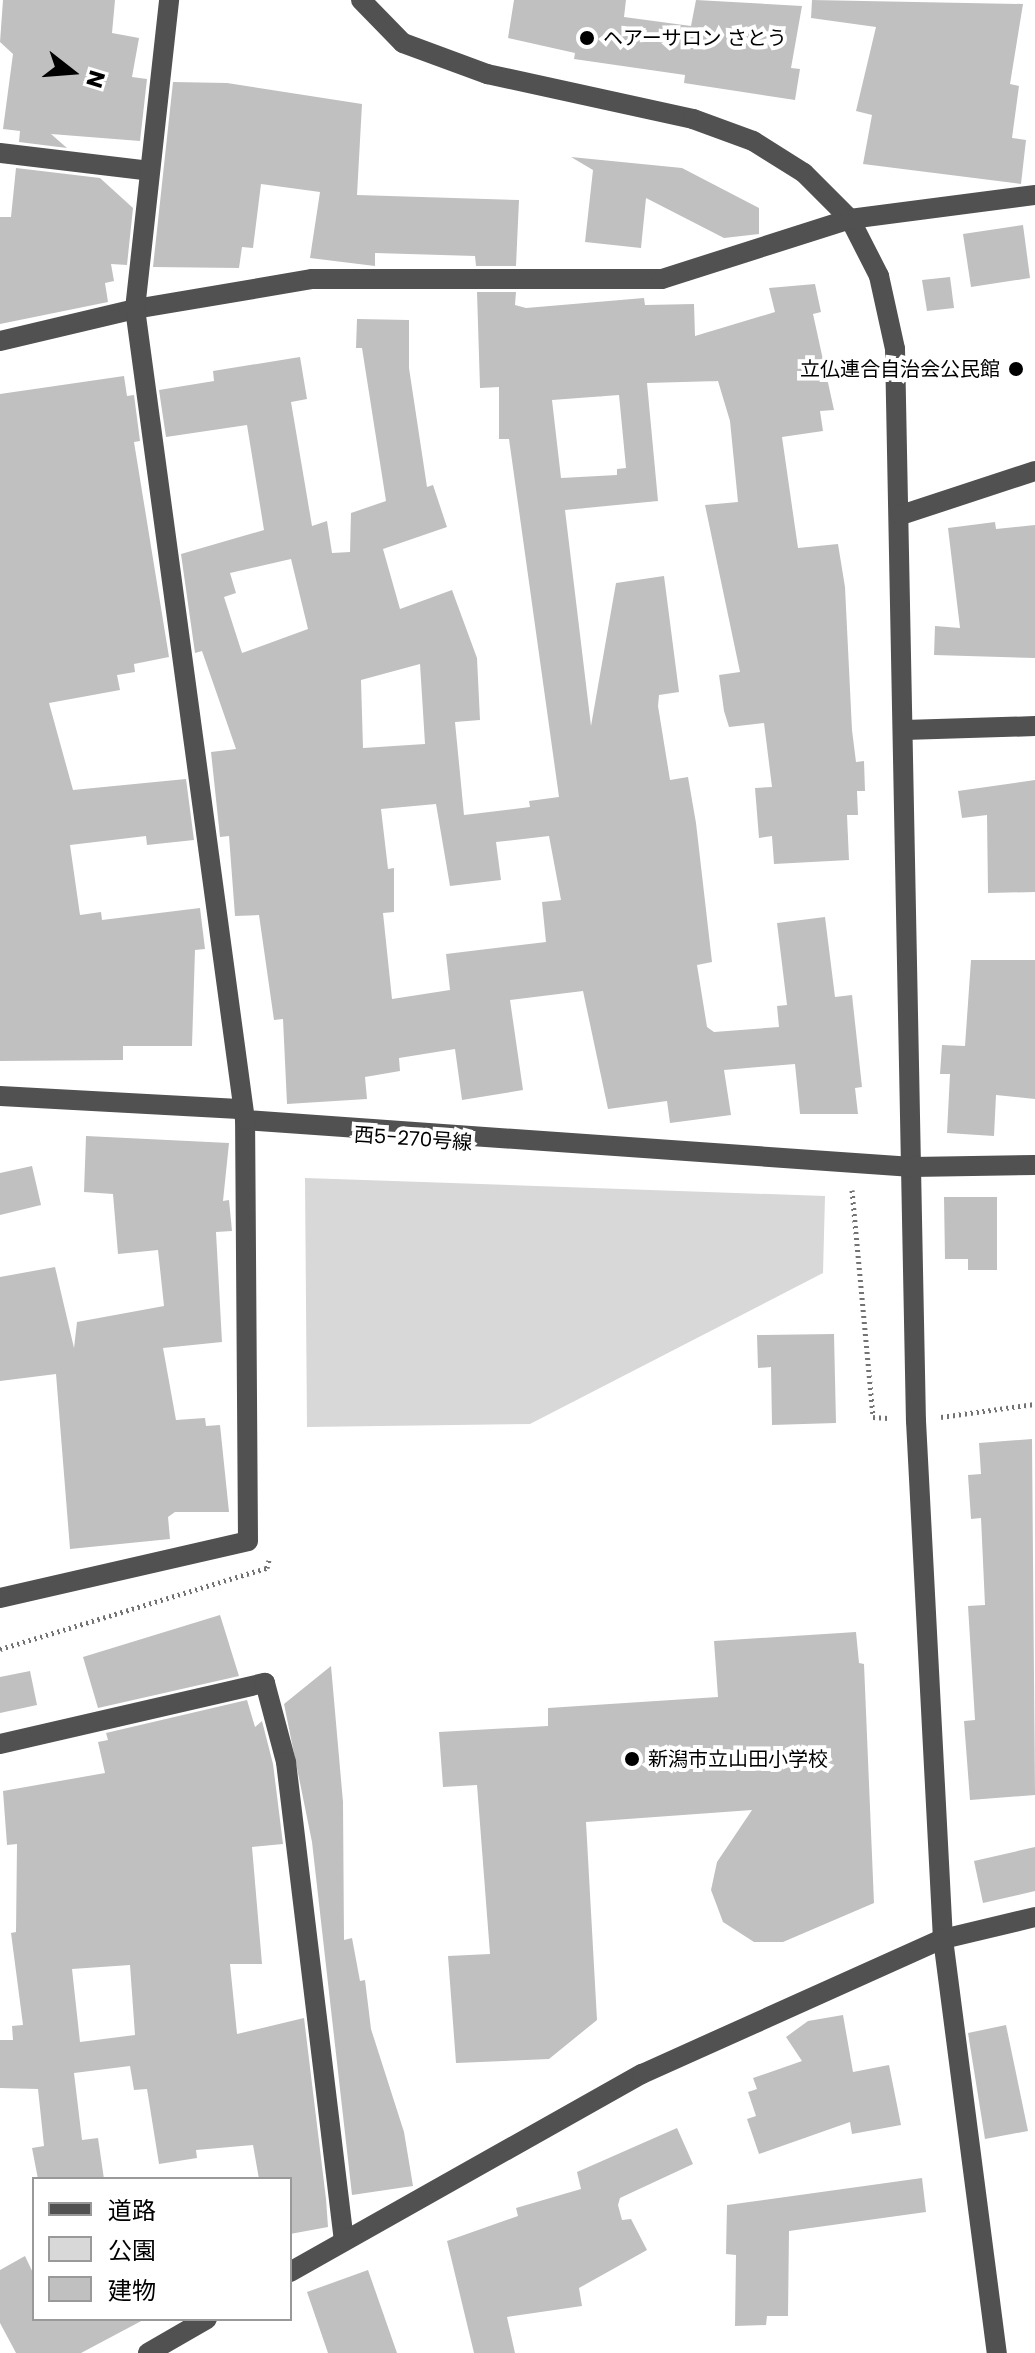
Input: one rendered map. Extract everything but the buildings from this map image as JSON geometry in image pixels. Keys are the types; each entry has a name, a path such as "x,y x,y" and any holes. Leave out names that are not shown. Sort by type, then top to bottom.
{"street":[{"path":"0,1598 248,1541 242,1115 135,309 169,0"},
{"path":"361,0 403,43 487,74 693,119 753,141 804,173 850,219 879,276 895,349 901,515 916,1421 943,1939 997,2353"},
{"path":"0,153 150,171"},
{"path":"0,341 135,309 312,279 662,279 850,219 1035,195"},
{"path":"901,515 1035,471"},
{"path":"904,730 1035,726"},
{"path":"0,1096 912,1167 1035,1165"},
{"path":"0,1744 265,1683 286,1762 344,2241"},
{"path":"292,2271 642,2074 943,1939 1035,1917"},
{"path":"148,2353 204,2321"}],"path":[{"path":"836,1183 852,1184 873,1417 916,1421 1035,1404"},
{"path":"0,1649 267,1568 272,1543"}],"green space":[{"path":"305,1178 825,1196 823,1273 530,1424 307,1427"}],"place":[{"name":"ヘアーサロン さとう","path":"587,38"},
{"name":"立仏連合自治会公民館","path":"1016,369"},
{"name":"新潟市立山田小学校","path":"632,1759"}]}
